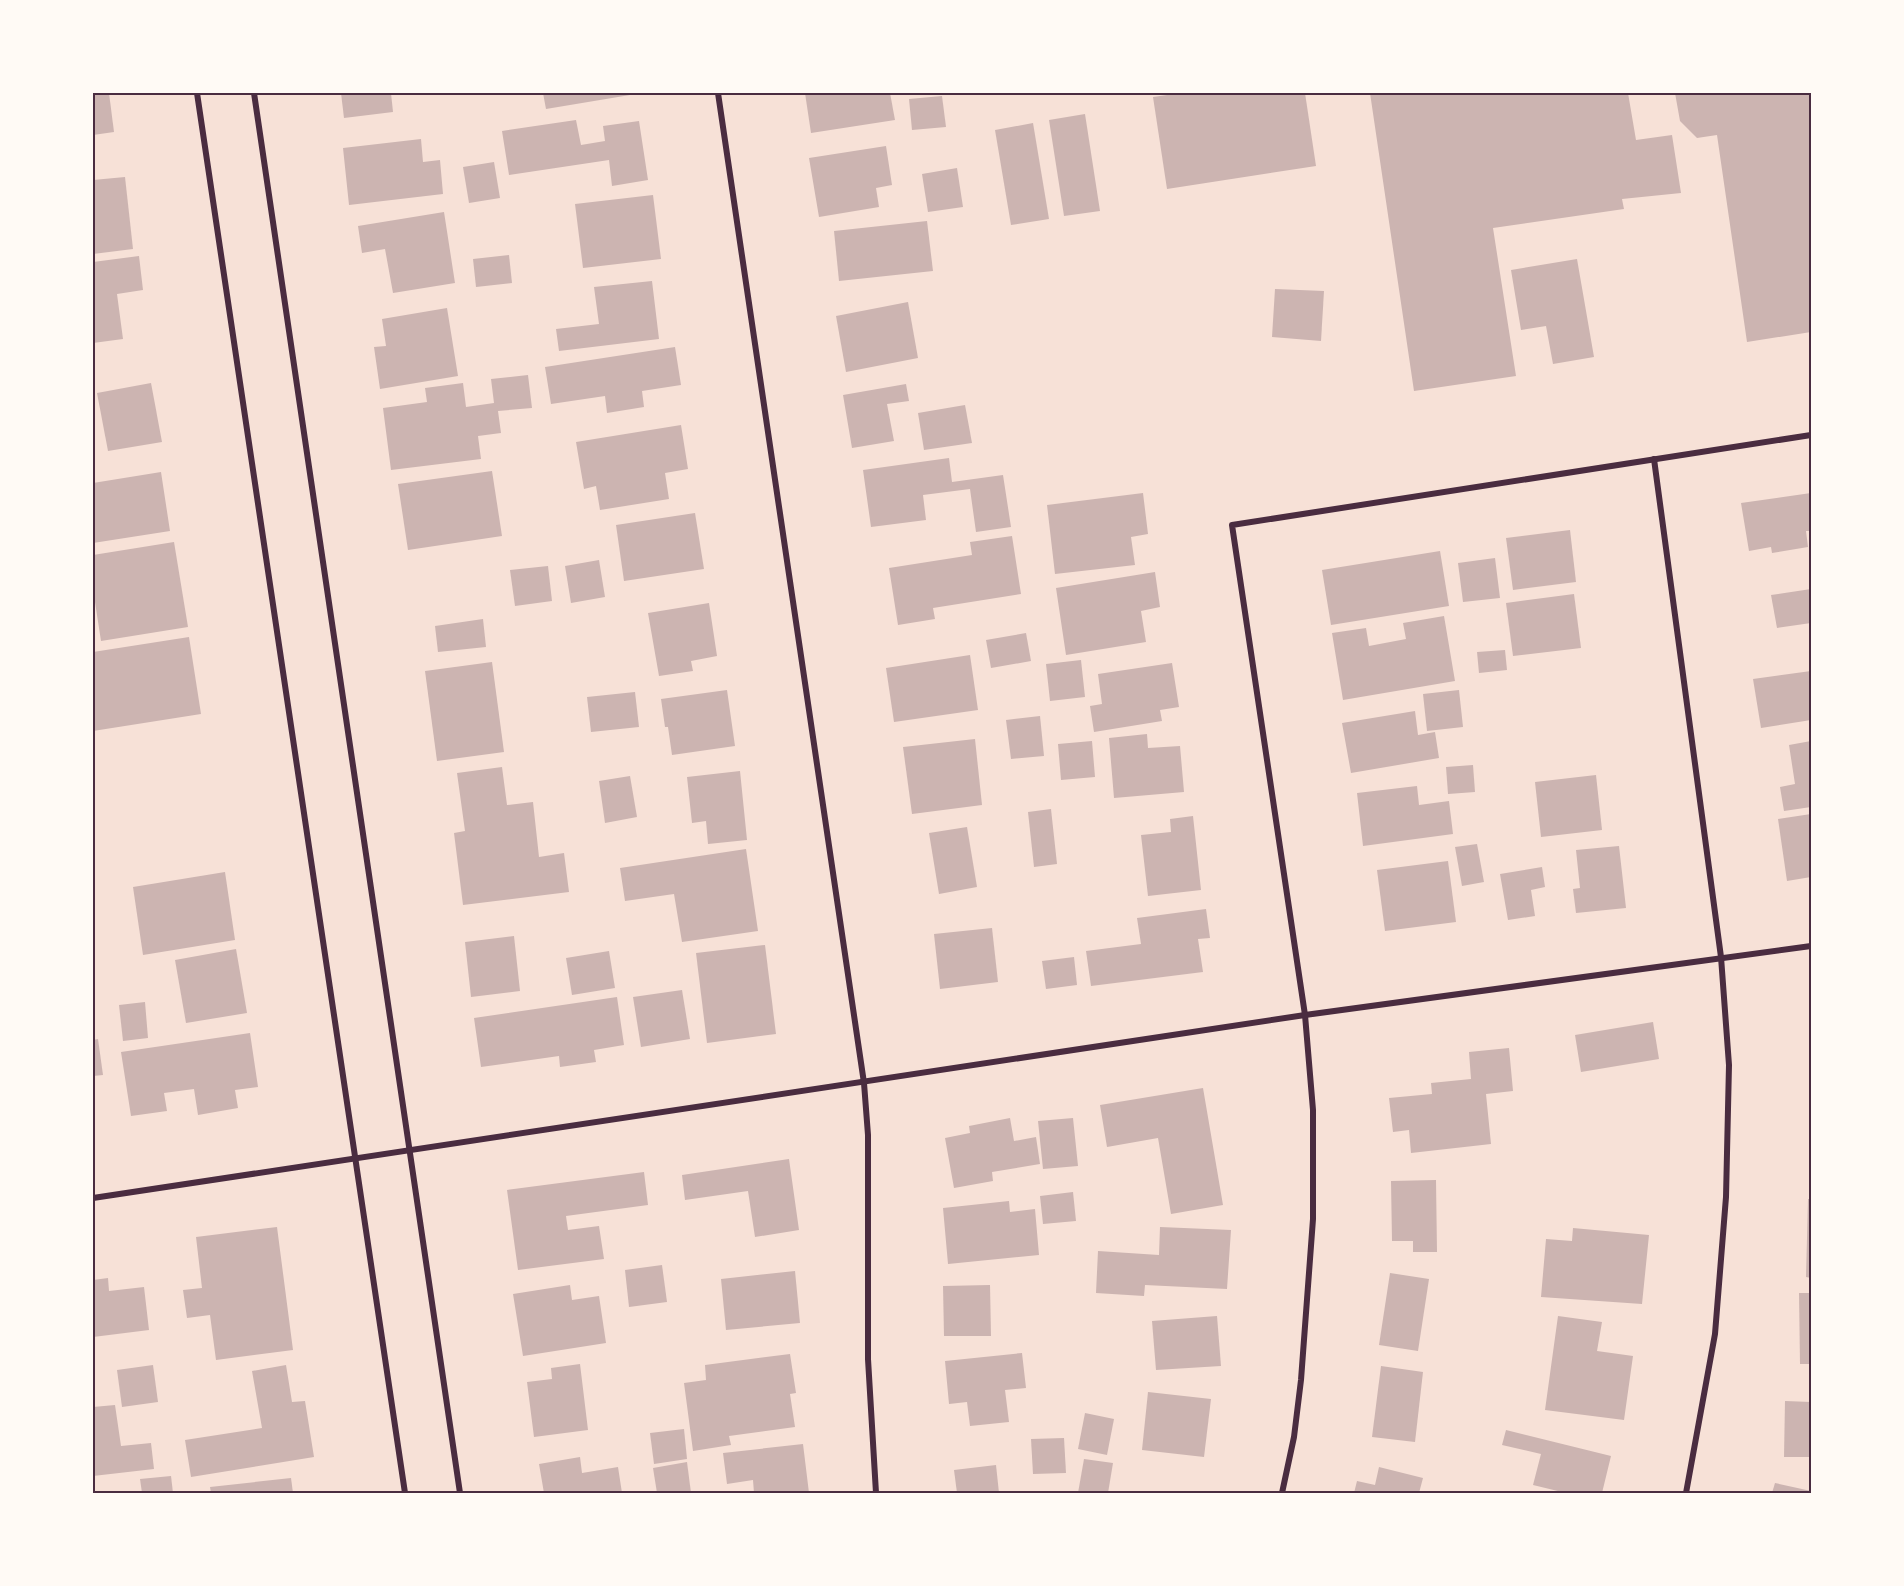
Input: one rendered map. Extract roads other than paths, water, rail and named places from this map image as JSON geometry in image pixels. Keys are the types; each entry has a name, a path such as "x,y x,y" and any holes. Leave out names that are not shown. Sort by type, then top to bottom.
{"street":[{"path":"197,93 405,1493"},
{"path":"254,93 460,1493"},
{"path":"718,93 864,1083 868,1135 868,1359 876,1493"},
{"path":"1282,1493 1294,1437 1301,1380 1313,1219 1313,1110 1305,1015 1232,525 1811,435"},
{"path":"1654,459 1721,957 1729,1065 1726,1197 1715,1334 1686,1493"},
{"path":"93,1198 1305,1015 1811,946"}]}
